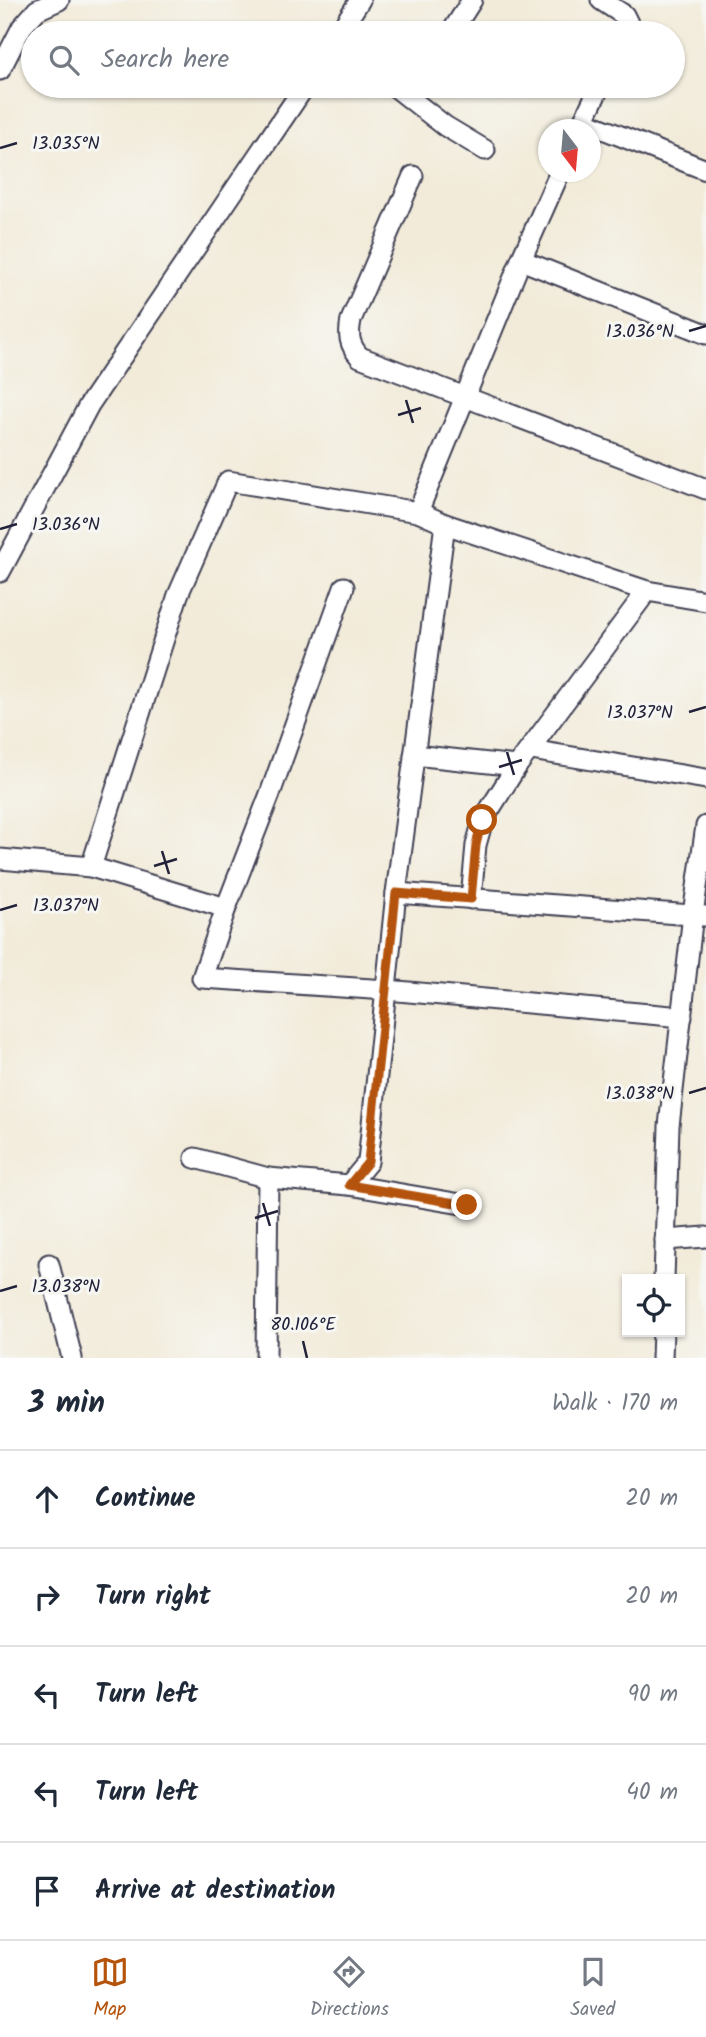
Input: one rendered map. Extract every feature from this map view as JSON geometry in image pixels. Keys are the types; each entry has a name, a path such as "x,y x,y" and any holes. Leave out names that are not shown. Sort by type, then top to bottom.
{"street":[{"path":"27,21 37,10 59,0"},
{"path":"347,21 360,0"},
{"path":"461,21 472,0"},
{"path":"601,0 626,16"},
{"path":"0,70 21,29"},
{"path":"0,572 89,405 297,98"},
{"path":"420,98 445,126 485,150"},
{"path":"584,119 594,98"},
{"path":"601,132 706,170"},
{"path":"413,176 351,320 349,334 353,348 360,357 706,489"},
{"path":"418,512 556,182"},
{"path":"521,260 706,334"},
{"path":"91,867 178,595 228,481 418,512 444,524 647,591 706,601"},
{"path":"349,1185 368,1162 396,893 444,524"},
{"path":"344,587 202,978 387,990 682,1017"},
{"path":"471,899 476,845 482,820 517,765 531,750 647,591"},
{"path":"531,750 706,779"},
{"path":"414,755 517,765"},
{"path":"664,1274 669,1126 682,1017 699,915 706,826"},
{"path":"0,859 91,867 226,908"},
{"path":"396,893 699,915"},
{"path":"195,1158 268,1178 349,1185 467,1205"},
{"path":"266,1358 268,1178"},
{"path":"666,1240 706,1237"},
{"path":"49,1264 72,1358"},
{"path":"662,1358 663,1337"}],"route":[{"path":"467,1205 349,1185 368,1162 396,893 471,899 476,845 482,820"}]}
